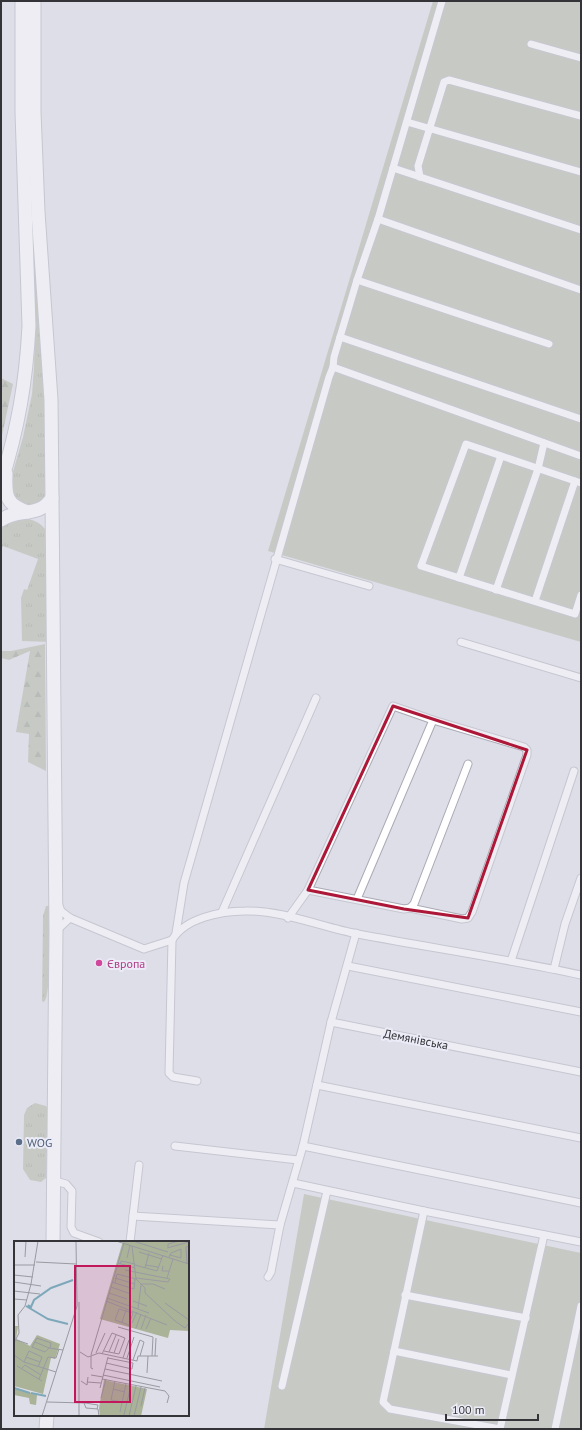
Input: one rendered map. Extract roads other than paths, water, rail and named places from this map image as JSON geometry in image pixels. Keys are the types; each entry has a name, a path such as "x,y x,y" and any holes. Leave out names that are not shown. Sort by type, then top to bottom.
{"highway":[{"path":"1,483 20,415 29,326 22,112 28,7"},
{"path":"28,7 38,212 50,394 56,900 55,1180 53,1241"},
{"path":"7,464 7,496 14,506 28,512"},
{"path":"1,520 14,514 41,509 52,498"}],"street":[{"path":"197,1081 173,1078 169,1073 172,940 176,933 184,883 275,559 333,367 334,357 357,280 378,219 442,1"},
{"path":"531,44 581,58"},
{"path":"420,177 418,166 444,82 449,80 581,116"},
{"path":"407,122 581,172"},
{"path":"393,168 581,230"},
{"path":"378,219 581,290"},
{"path":"357,280 549,344"},
{"path":"340,337 581,419"},
{"path":"333,367 581,456"},
{"path":"496,590 538,469 544,443"},
{"path":"535,601 578,482 466,444 421,566 575,614 581,595"},
{"path":"459,578 501,456"},
{"path":"275,559 369,586"},
{"path":"460,642 581,678"},
{"path":"222,912 316,698"},
{"path":"288,918 308,890 393,706 433,720 524,747 527,750 527,755 475,904 468,918 462,919 410,908"},
{"path":"357,900 433,720"},
{"path":"308,890 404,910 410,908 414,904 468,764"},
{"path":"511,961 574,771"},
{"path":"554,969 565,924 581,878"},
{"path":"56,900 61,910 70,918 144,949 172,940"},
{"path":"176,933 189,924 222,912 259,912 356,933 581,975"},
{"path":"56,931 70,918"},
{"path":"268,1277 271,1272 280,1225 303,1146 331,1022 348,966 356,933"},
{"path":"348,966 581,1012"},
{"name":"Демянівська","path":"331,1022 581,1072"},
{"path":"316,1085 581,1138"},
{"path":"175,1146 298,1160"},
{"path":"303,1146 581,1203"},
{"path":"130,1241 139,1165"},
{"path":"55,1180 66,1184 72,1191 72,1230 77,1234 96,1241"},
{"path":"293,1183 581,1242"},
{"path":"282,1386 327,1191"},
{"path":"424,1211 383,1398 383,1402 386,1407 500,1429 544,1235"},
{"path":"133,1216 280,1225"},
{"path":"406,1295 526,1318"},
{"path":"555,1429 581,1306"},
{"path":"394,1351 512,1375"}],"place":[{"name":"Європа","path":"99,963"},
{"name":"WOG","path":"19,1142"}]}
